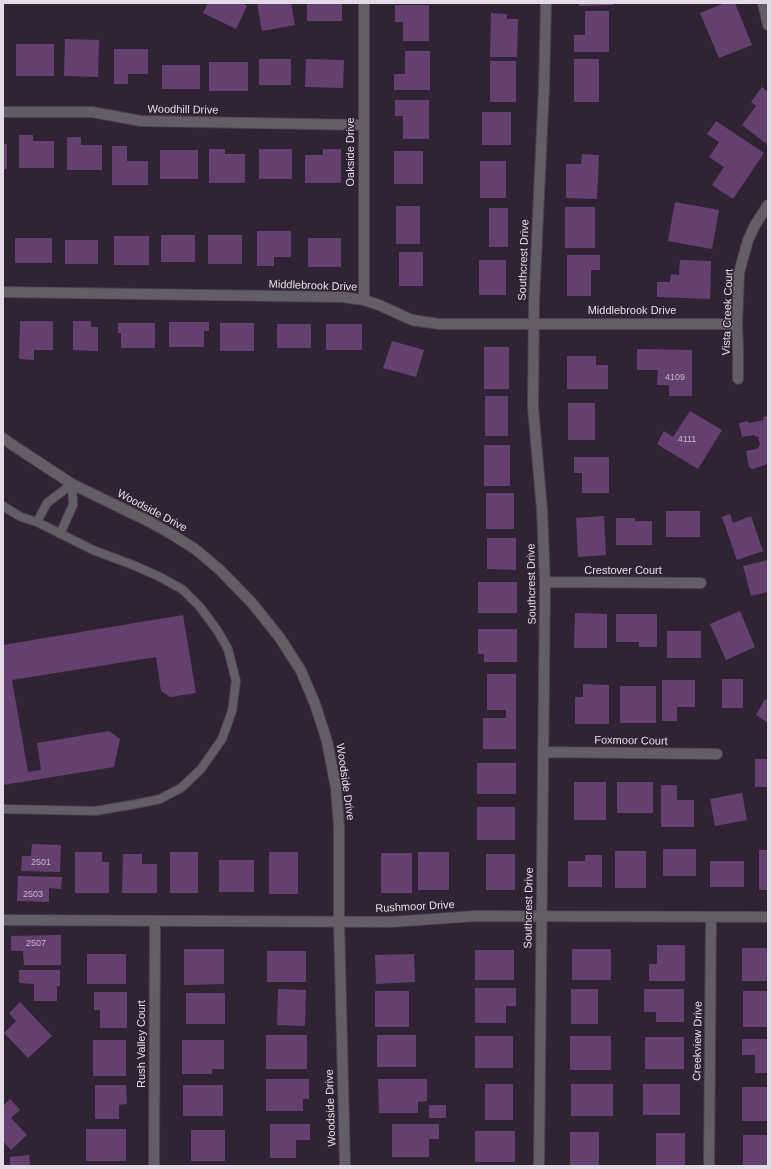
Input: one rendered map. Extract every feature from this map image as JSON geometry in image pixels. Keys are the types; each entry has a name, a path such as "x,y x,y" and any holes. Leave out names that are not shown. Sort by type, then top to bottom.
{"street":[{"name":"Oakside Drive","path":"364,3 364,300"},
{"name":"Southcrest Drive","path":"539,1166 545,582 542,510 534,407 534,301 544,95 546,3"},
{"path":"763,3 768,25"},
{"name":"Woodhill Drive","path":"3,112 92,112 141,121 363,125"},
{"name":"Vista Creek Court","path":"738,379 737,324 739,273 748,240 754,225 768,204"},
{"name":"Middlebrook Drive","path":"3,292 342,297 364,300 412,320 439,324 737,324"},
{"name":"Woodside Drive","path":"3,438 72,484 173,535 195,549 213,564 252,603 280,638 301,671 315,704 327,741 336,788 339,827 339,921 345,1166"},
{"name":"Crestover Court","path":"545,582 701,583"},
{"name":"Foxmoor Court","path":"544,752 717,754"},
{"name":"Rushmoor Drive","path":"3,920 155,922 391,922 476,916 768,917"},
{"name":"Creekview Drive","path":"709,1166 711,917"},
{"name":"Rush Valley Court","path":"154,1166 155,922"}],"lane":[{"path":"37,522 47,503 72,484"},
{"path":"60,534 73,505 72,484"},
{"path":"3,506 21,517 37,522 93,550 158,576 182,589 200,607 217,630 228,649 236,681 232,711 222,740 201,770 181,788 160,799 95,811 3,810"}],"building":[{"path":"208,3 242,3 247,6 236,29 203,13"},
{"path":"257,3 291,3 295,25 262,31"},
{"path":"307,3 342,3 342,21 307,21"},
{"path":"579,3 613,3 613,5 579,6"},
{"path":"725,3 735,3 752,45 719,58 700,13"},
{"path":"395,5 429,5 429,41 403,41 403,22 395,22"},
{"path":"585,11 609,11 609,52 574,52 574,35 585,35"},
{"path":"491,13 507,14 507,19 518,19 517,57 490,57"},
{"path":"65,39 99,40 98,77 64,76"},
{"path":"16,44 54,44 54,76 16,76"},
{"path":"114,49 148,49 148,74 128,74 128,84 114,84"},
{"path":"405,51 430,51 430,90 394,90 394,74 405,74"},
{"path":"259,59 291,59 291,85 259,85"},
{"path":"306,59 344,60 343,88 305,87"},
{"path":"574,59 599,59 599,102 574,102"},
{"path":"490,61 516,61 516,102 490,102"},
{"path":"209,62 248,62 248,91 209,91"},
{"path":"162,65 200,65 200,89 162,89"},
{"path":"762,87 768,92 768,145 742,125 756,106 751,102"},
{"path":"395,100 429,100 429,139 403,139 403,116 395,116"},
{"path":"482,112 511,112 511,145 482,145"},
{"path":"716,121 764,153 733,199 712,185 724,167 709,157 719,142 707,134"},
{"path":"19,135 33,135 33,141 54,141 54,168 19,168"},
{"path":"67,137 81,137 81,145 102,145 102,170 67,170"},
{"path":"3,144 7,144 7,169 3,169"},
{"path":"112,146 127,146 127,161 148,161 148,185 112,185"},
{"path":"209,149 225,149 225,154 245,154 245,183 209,183"},
{"path":"259,149 292,149 292,179 259,179"},
{"path":"323,149 341,149 341,183 305,183 305,155 323,155"},
{"path":"160,150 198,150 198,179 160,179"},
{"path":"394,151 423,151 423,184 394,184"},
{"path":"582,154 599,155 597,199 566,198 566,164 581,164"},
{"path":"480,161 506,161 506,198 480,198"},
{"path":"675,202 719,210 712,249 668,241"},
{"path":"396,206 420,206 420,244 396,244"},
{"path":"565,207 595,207 595,248 565,248"},
{"path":"489,208 508,208 508,247 489,247"},
{"path":"257,231 291,231 291,257 274,257 274,266 257,266"},
{"path":"161,235 195,235 195,262 161,262"},
{"path":"208,235 242,235 242,264 208,264"},
{"path":"114,236 149,236 149,265 114,265"},
{"path":"15,238 52,238 52,263 15,263"},
{"path":"308,238 341,238 341,267 308,267"},
{"path":"65,240 98,240 98,264 65,264"},
{"path":"399,252 423,252 423,286 399,286"},
{"path":"567,255 600,255 600,270 591,270 591,296 567,296"},
{"path":"479,260 506,260 506,295 479,295"},
{"path":"680,260 711,261 710,299 657,297 657,282 670,282 671,274 679,275"},
{"path":"20,321 53,321 53,350 34,350 34,360 19,359"},
{"path":"73,321 91,321 91,327 98,327 98,351 73,350"},
{"path":"169,322 209,322 209,331 204,331 204,347 169,347"},
{"path":"118,323 155,323 155,348 121,348 121,333 118,333"},
{"path":"220,323 254,323 254,351 220,351"},
{"path":"277,324 311,324 311,348 277,348"},
{"path":"326,324 362,324 362,350 326,350"},
{"path":"392,341 424,350 416,377 383,368"},
{"path":"484,347 509,347 509,389 484,389"},
{"path":"637,349 692,350 692,396 669,396 669,385 657,385 658,370 637,370"},
{"path":"567,356 596,356 596,365 608,365 608,389 567,389"},
{"path":"485,396 508,396 508,436 485,436"},
{"path":"568,403 595,403 595,440 568,440"},
{"path":"690,411 722,430 698,469 657,444 664,431 673,437"},
{"path":"768,416 768,464 752,469 749,467 746,451 757,449 760,445 758,436 742,437 739,423 764,420 763,417"},
{"path":"484,445 510,445 510,486 484,486"},
{"path":"574,457 609,457 609,493 582,493 582,473 574,473"},
{"path":"486,493 514,493 514,529 486,529"},
{"path":"666,511 700,511 700,537 666,537"},
{"path":"730,514 733,523 751,516 763,551 737,560 722,517"},
{"path":"604,516 606,555 578,557 576,518"},
{"path":"616,518 635,518 635,521 652,521 652,545 616,545"},
{"path":"487,538 516,538 516,570 487,569"},
{"path":"768,560 768,592 751,596 743,566"},
{"path":"478,582 517,582 517,613 478,613"},
{"path":"740,611 755,647 726,660 710,624"},
{"path":"575,613 607,614 607,648 574,648"},
{"path":"616,614 657,614 657,647 639,647 639,642 616,642"},
{"path":"183,615 196,693 170,697 161,691 156,657 12,680 28,772 41,770 37,743 109,731 120,739 114,767 3,785 3,645"},
{"path":"478,629 517,629 517,662 484,662 484,654 478,654"},
{"path":"667,631 701,631 701,658 667,658"},
{"path":"487,674 516,674 516,749 483,749 483,718 506,718 506,710 487,710"},
{"path":"722,679 743,679 743,708 722,708"},
{"path":"662,680 695,680 695,707 677,707 677,721 662,721"},
{"path":"583,684 609,685 609,724 575,724 575,697 583,697"},
{"path":"620,686 656,686 656,723 620,723"},
{"path":"765,699 768,700 768,723 756,715"},
{"path":"755,759 768,759 768,787 755,787"},
{"path":"477,763 516,763 516,794 477,794"},
{"path":"574,782 606,782 606,820 574,820"},
{"path":"617,782 653,782 653,813 617,813"},
{"path":"661,785 677,785 677,800 694,800 694,827 661,827"},
{"path":"742,793 747,820 715,826 710,799"},
{"path":"477,807 515,807 515,840 477,840"},
{"path":"32,844 61,845 60,872 21,871 22,856 31,856"},
{"path":"663,849 696,849 696,876 663,876"},
{"path":"759,850 768,850 768,890 759,890"},
{"path":"615,851 646,851 646,888 615,888"},
{"path":"75,852 102,852 102,862 109,862 109,893 75,893"},
{"path":"170,852 198,852 198,893 170,893"},
{"path":"269,852 298,852 298,894 269,894"},
{"path":"418,852 449,852 449,890 418,890"},
{"path":"381,853 412,853 412,893 381,893"},
{"path":"123,854 142,854 142,864 157,864 157,893 122,893"},
{"path":"486,854 515,854 515,890 486,890"},
{"path":"585,855 602,855 602,887 568,887 568,861 585,861"},
{"path":"219,860 254,860 254,892 219,892"},
{"path":"710,861 744,861 744,887 710,887"},
{"path":"18,876 62,877 61,889 49,888 49,902 17,901"},
{"path":"61,935 61,965 24,965 23,951 11,951 11,936"},
{"path":"657,945 685,945 685,981 649,981 649,964 657,964"},
{"path":"742,948 768,948 768,981 742,981"},
{"path":"184,949 224,949 224,984 184,985"},
{"path":"572,949 611,949 611,980 572,980"},
{"path":"475,950 514,950 514,980 475,980"},
{"path":"267,951 306,951 306,982 267,982"},
{"path":"87,954 126,954 126,984 87,984"},
{"path":"414,954 415,982 376,984 375,955"},
{"path":"19,970 60,970 60,986 57,986 57,1001 34,1001 34,984 19,983"},
{"path":"475,988 516,988 516,1006 506,1006 506,1023 475,1023"},
{"path":"278,989 306,990 305,1026 277,1025"},
{"path":"571,989 598,989 598,1024 571,1024"},
{"path":"644,989 684,989 684,1022 656,1022 656,1012 644,1012"},
{"path":"375,991 409,991 409,1027 375,1027"},
{"path":"743,991 768,991 768,1027 743,1027"},
{"path":"94,992 127,992 127,1028 100,1028 100,1010 94,1010"},
{"path":"186,993 225,993 225,1024 186,1024"},
{"path":"20,1002 52,1036 28,1058 4,1033 16,1021 9,1013"},
{"path":"266,1035 307,1035 307,1069 266,1069"},
{"path":"377,1035 416,1035 416,1067 377,1067"},
{"path":"475,1036 513,1036 513,1068 475,1068"},
{"path":"570,1036 611,1036 611,1070 570,1070"},
{"path":"645,1037 684,1037 684,1069 645,1069"},
{"path":"742,1039 768,1039 768,1073 755,1073 755,1055 742,1055"},
{"path":"93,1040 126,1040 126,1076 93,1076"},
{"path":"182,1040 224,1040 224,1069 212,1069 212,1074 182,1074"},
{"path":"266,1079 309,1079 309,1099 303,1099 303,1111 266,1111"},
{"path":"378,1079 427,1079 427,1101 418,1102 418,1113 379,1113"},
{"path":"485,1084 513,1084 513,1120 485,1120"},
{"path":"571,1084 613,1084 613,1116 571,1116"},
{"path":"643,1084 680,1084 680,1115 643,1115"},
{"path":"95,1085 126,1085 127,1104 119,1105 119,1119 95,1119"},
{"path":"183,1085 223,1085 223,1116 183,1116"},
{"path":"742,1087 768,1087 768,1121 742,1121"},
{"path":"10,1099 20,1110 11,1118 27,1135 11,1150 3,1141 3,1106"},
{"path":"429,1105 446,1105 446,1118 429,1118"},
{"path":"270,1124 310,1124 310,1140 296,1140 296,1158 270,1158"},
{"path":"392,1124 439,1124 439,1139 429,1139 429,1157 392,1157"},
{"path":"86,1129 126,1129 126,1161 86,1161"},
{"path":"191,1130 225,1130 225,1161 191,1161"},
{"path":"475,1131 515,1131 515,1162 475,1162"},
{"path":"570,1132 599,1132 599,1166 570,1166"},
{"path":"656,1133 685,1133 685,1166 656,1166"},
{"path":"743,1135 768,1135 768,1166 743,1166"},
{"path":"29,1155 30,1166 10,1166 10,1157"}]}
